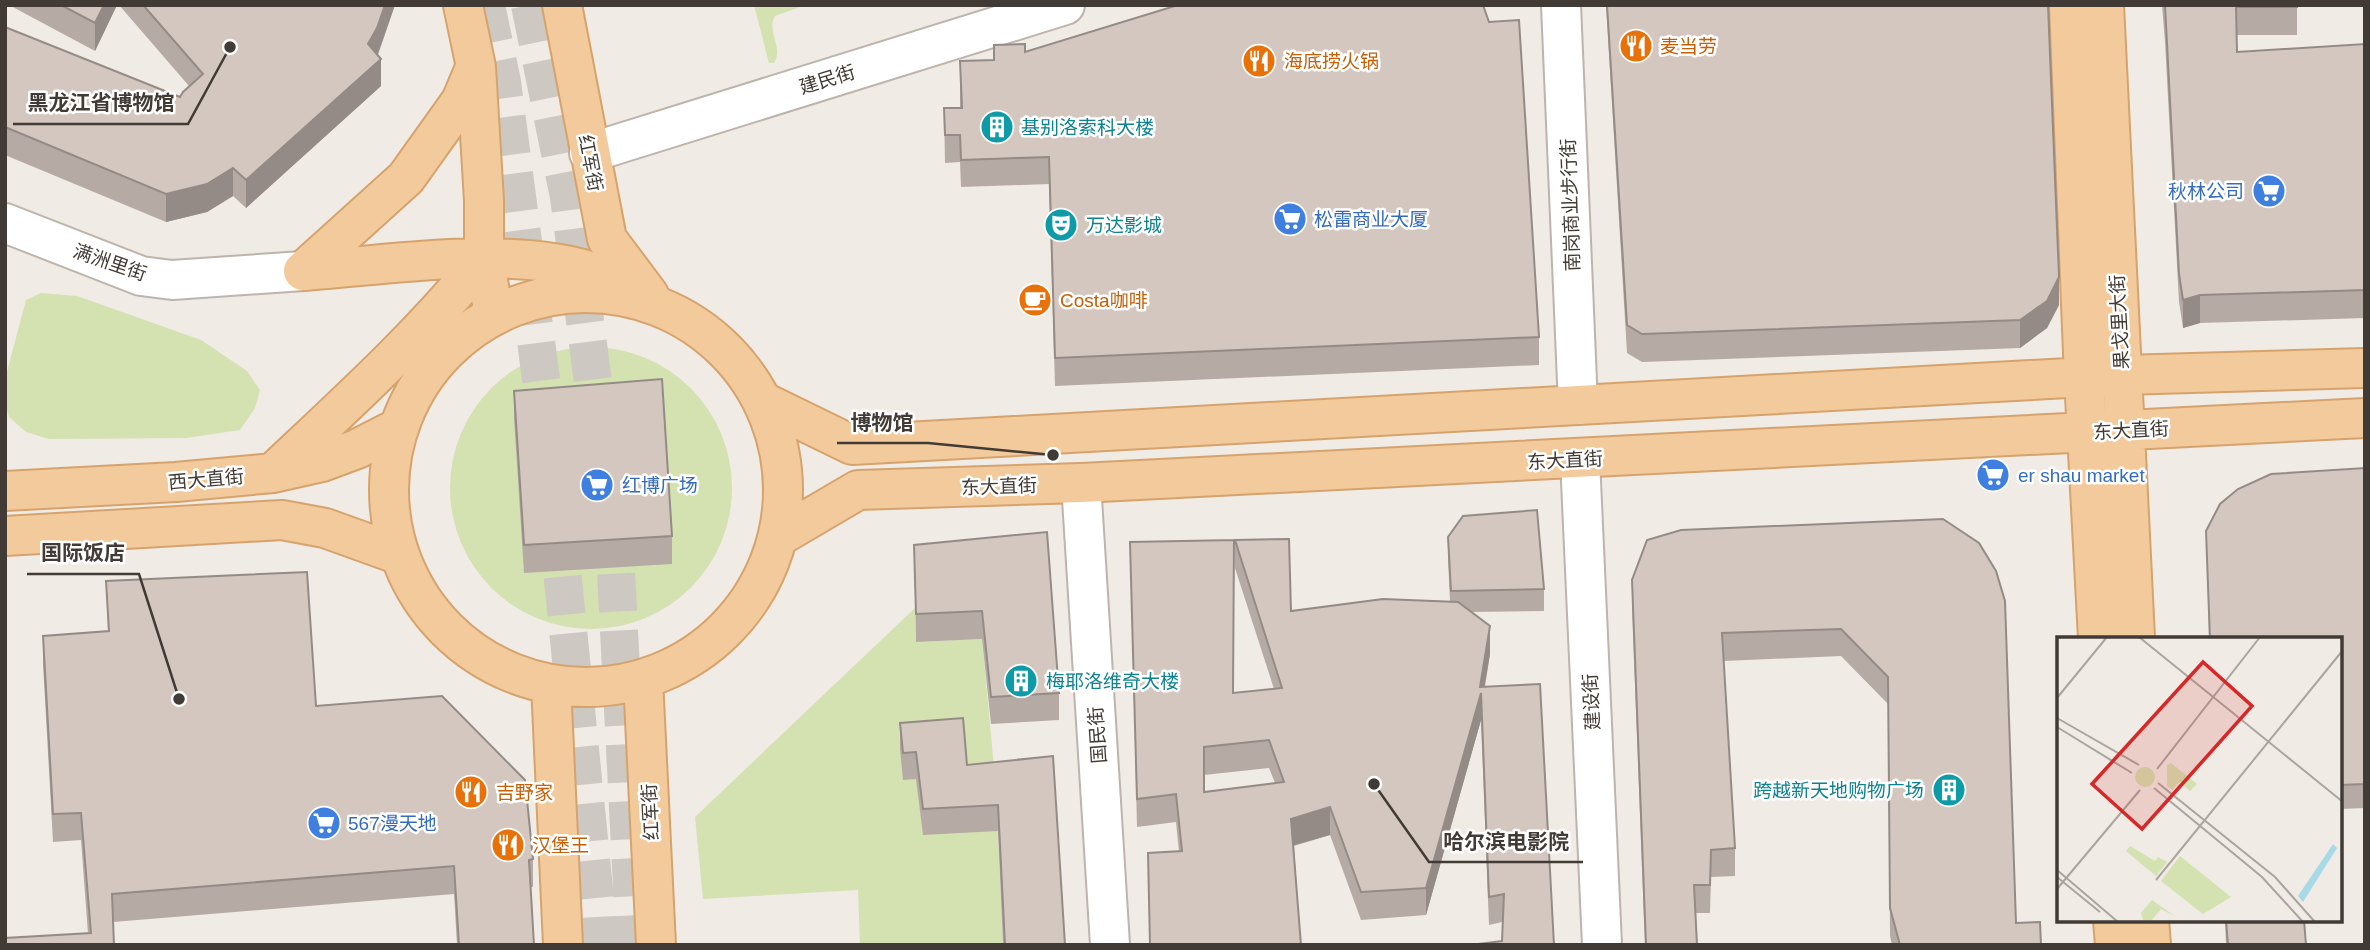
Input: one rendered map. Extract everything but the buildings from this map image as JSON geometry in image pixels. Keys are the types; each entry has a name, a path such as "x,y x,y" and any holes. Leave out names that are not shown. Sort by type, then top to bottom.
{"main road":[{"path":"463,5 476,67 484,201 484,258 494,314"},
{"name":"红军街","path":"562,5 607,239 656,305"},
{"name":"果戈里大街","path":"2069,5 2098,637"},
{"name":"果戈里大街","path":"2104,5 2135,637"},
{"path":"303,271 407,178 461,101 476,67"},
{"path":"273,472 402,350 443,308 484,258"},
{"path":"303,271 484,258 567,264 612,280 700,328 736,361 764,402 778,440 784,499 778,537 769,566 755,594 737,618 715,640 691,658 643,679 608,686 579,687 551,684 517,675 486,660 458,640 434,615 414,587 400,555 392,524 389,492 391,459 398,428 414,393 435,362 452,344 494,314 519,303 574,292 629,297 656,305"},
{"path":"764,402 852,445 2122,375 2365,368"},
{"name":"东大直街","path":"778,537 859,490 1081,483 2365,418"},
{"name":"西大直街","path":"5,491 176,482 273,472 322,462 357,449 398,428"},
{"path":"5,536 282,520 325,528 400,555"},
{"name":"红军街","path":"643,679 656,945"},
{"path":"551,684 563,945"},
{"path":"2113,922 2115,945"},
{"path":"2149,922 2151,945"}],"street":[{"name":"建民街","path":"589,153 1065,5"},
{"name":"南岗商业步行街","path":"1561,5 1578,405"},
{"name":"满洲里街","path":"5,223 141,276 172,280 303,271"},
{"name":"建设街","path":"1580,459 1602,945"},
{"name":"国民街","path":"1081,483 1110,945"}],"green space":[{"path":"754,5 806,5 775,16 772,27 777,57 774,63 769,63"},
{"path":"41,293 77,296 201,340 247,371 260,390 255,408 240,430 186,438 49,439 26,432 9,417 5,403 5,379 26,300"},
{"path":"591,347 618,350 645,358 669,371 691,388 708,410 721,434 729,461 732,488 729,515 721,542 708,566 691,588 669,605 645,618 618,626 591,629 564,626 537,618 513,605 491,588 474,566 461,542 453,515 450,488 453,461 461,434 474,410 491,388 513,371 537,358 564,350"},
{"path":"915,608 916,642 982,639 996,789 1003,945 860,945 858,890 703,899 695,817"}],"tunnel":[{"path":"486,5 502,82 549,440"},
{"path":"530,5 569,197 600,437"},
{"path":"610,517 615,552 635,945"},
{"path":"557,520 598,945"}],"place":[{"name":"麦当劳","path":"1636,46"},
{"name":"黑龙江省博物馆","path":"230,47"},
{"name":"海底捞火锅","path":"1259,61"},
{"name":"基别洛索科大楼","path":"997,127"},
{"name":"秋林公司","path":"2269,191"},
{"name":"松雷商业大厦","path":"1290,219"},
{"name":"万达影城","path":"1061,225"},
{"name":"Costa咖啡","path":"1035,300"},
{"name":"博物馆","path":"1053,455"},
{"name":"er shau market","path":"1993,475"},
{"name":"红博广场","path":"597,485"},
{"name":"梅耶洛维奇大楼","path":"1021,681"},
{"name":"国际饭店","path":"179,699"},
{"name":"哈尔滨电影院","path":"1374,784"},
{"name":"跨越新天地购物广场","path":"1949,790"},
{"name":"吉野家","path":"471,792"},
{"name":"567漫天地","path":"324,823"},
{"name":"汉堡王","path":"508,845"}]}
